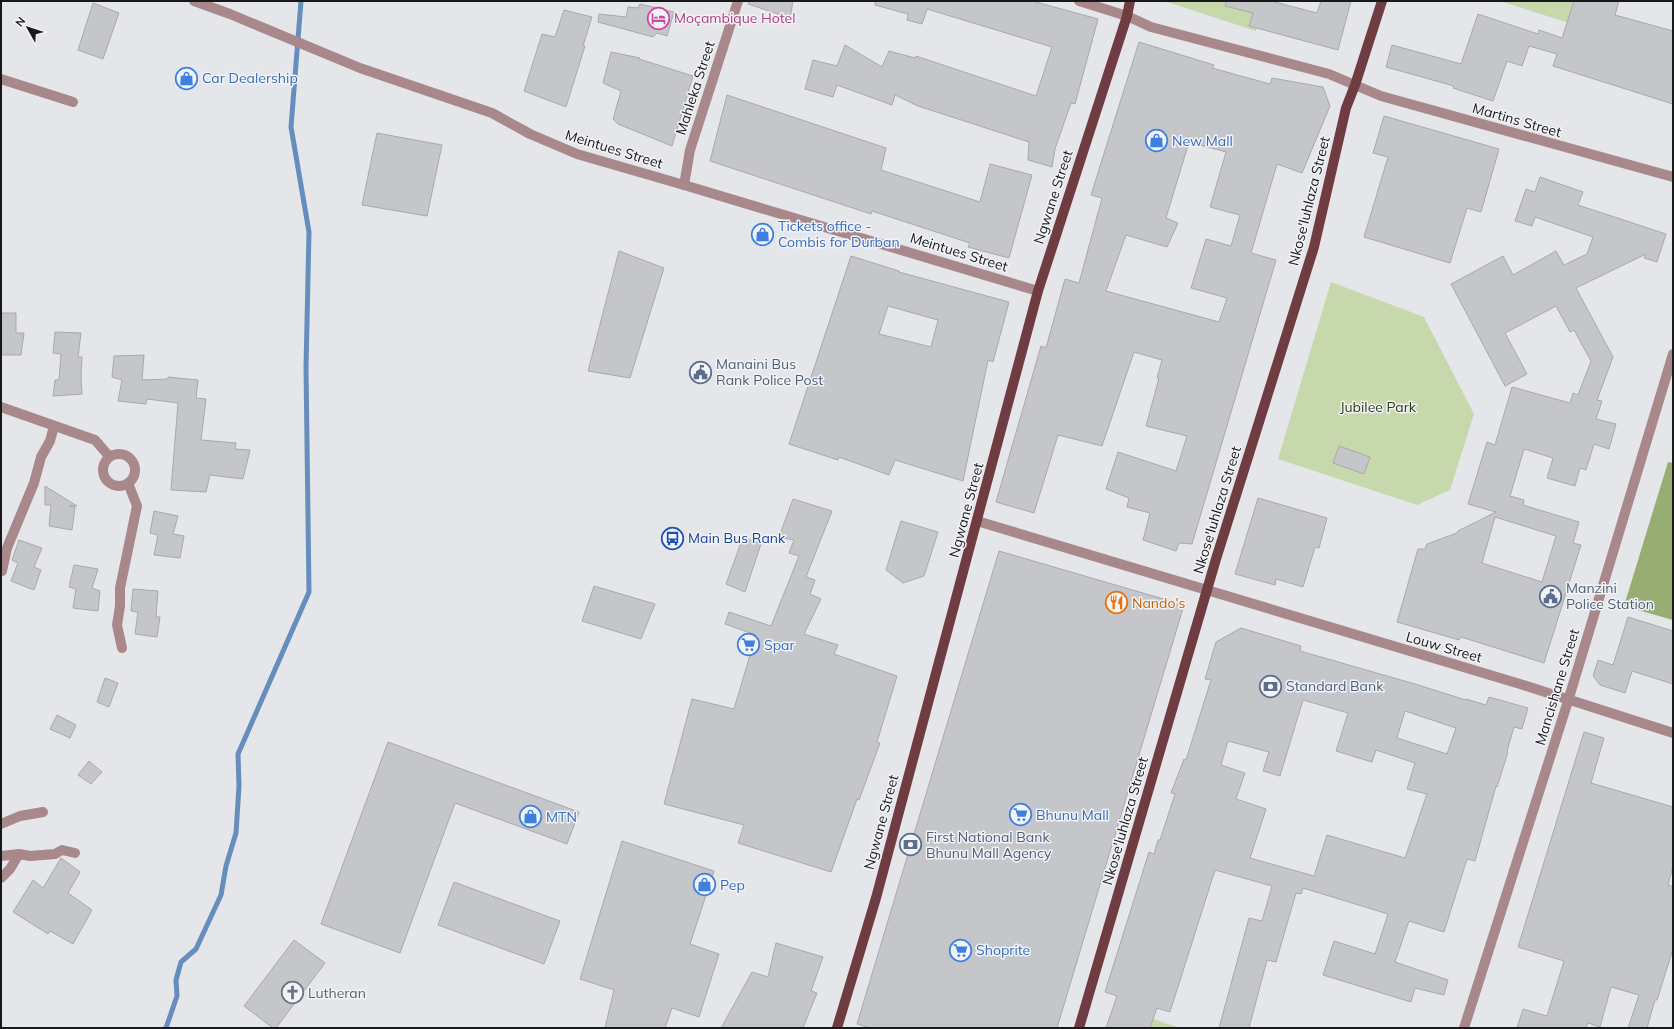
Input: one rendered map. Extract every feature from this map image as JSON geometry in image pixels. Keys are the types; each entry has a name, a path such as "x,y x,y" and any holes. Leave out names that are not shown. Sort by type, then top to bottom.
{"main road":[{"name":"Ngwane Street","path":"837,1028 876,898 1038,291 1127,16 1130,1"},
{"name":"Nkose'luhlaza Street","path":"1079,1028 1207,590 1314,247 1346,108 1355,86 1382,1"}],"street":[{"name":"Meintues Street","path":"194,1 230,14 360,68 492,113 530,134 577,154 1038,291"},
{"name":"Mahleka Street","path":"684,185 690,150 738,1"},
{"path":"1079,1 1127,16"},
{"name":"Martins Street","path":"1127,16 1151,27 1329,74 1380,96 1673,178"},
{"path":"1,78 73,102"},
{"name":"Mancishane Street","path":"1464,1028 1568,700 1673,354"},
{"path":"1,407 95,440 109,456"},
{"path":"2,571 7,548 34,483 54,426"},
{"path":"117,453 126,455 132,460 135,468 134,477 128,483 120,487 112,485 105,480 102,472 103,463 109,456 117,453"},
{"path":"122,648 117,625 120,606 120,588 137,506 128,483"},
{"name":"Louw Street","path":"977,522 1512,682 1673,733"},
{"path":"1,824 20,816 43,812"},
{"path":"1,856 19,854 30,856 55,854 62,850 75,853"},
{"path":"1,878 10,869 19,854"}],"green space":[{"path":"1164,1 1265,1 1256,31"},
{"path":"1500,1 1580,1 1572,24"},
{"name":"Jubilee Park","path":"1331,282 1424,317 1474,414 1450,490 1417,505 1278,459"},
{"path":"1668,462 1673,463 1673,620 1624,606"},
{"path":"1153,1019 1181,1028 1150,1028"}],"building":[{"path":"749,1 793,1 790,18 748,4"},
{"path":"875,1 1032,1 1098,19 1075,104 1071,103 1055,149 1052,167 1028,160 1029,142 918,106 895,95 892,105 837,85 833,97 805,89 813,60 837,66 845,45 882,67 889,51 915,58 916,56 1036,96 1052,47 927,9 922,24 907,20 908,14 875,5"},
{"path":"1226,1 1271,1 1317,13 1321,1 1351,1 1338,50 1249,26 1253,13 1225,6"},
{"path":"1574,1 1619,1 1615,15 1673,31 1673,104 1553,66 1557,54 1529,46 1522,66 1507,61 1493,101 1453,88 1454,86 1386,67 1392,45 1461,64 1478,14 1538,34 1539,30 1562,38"},
{"path":"93,3 119,13 103,59 78,50"},
{"path":"640,4 674,12 667,36 657,33 653,37 598,22 599,14 626,17 628,7 638,8"},
{"path":"564,10 592,17 583,46 585,46 566,107 524,91 542,34 555,37"},
{"path":"1139,42 1214,65 1212,68 1270,84 1272,78 1323,87 1330,106 1302,173 1277,164 1251,253 1276,260 1192,544 1179,543 1176,551 1143,540 1150,513 1127,507 1129,498 1106,489 1118,452 1176,471 1187,436 1146,426 1159,378 1157,378 1162,360 1134,352 1102,446 1058,435 1034,513 996,502 1041,346 1046,348 1065,279 1079,283 1102,198 1091,195","holes":["1189,142 1226,152 1210,207 1240,215 1231,246 1206,239 1191,288 1227,298 1219,322 1106,291 1126,235 1167,247 1178,223 1166,218"]},
{"path":"611,52 640,58 639,59 693,76 672,146 618,124 613,119 621,91 603,83"},
{"path":"727,95 886,148 881,170 980,202 990,164 1032,175 1009,258 968,247 970,243 872,211 871,214 710,161"},
{"path":"1384,116 1499,149 1481,212 1467,208 1450,263 1364,237 1388,157 1373,153"},
{"path":"377,133 442,145 427,216 362,205"},
{"path":"1540,177 1583,192 1578,205 1666,234 1657,262 1644,258 1646,254 1576,288 1613,357 1597,400 1602,401 1596,419 1616,424 1609,449 1594,444 1586,470 1580,468 1575,486 1547,478 1553,458 1524,449 1510,496 1524,500 1523,505 1579,522 1573,543 1581,545 1544,663 1461,637 1459,640 1397,622 1418,549 1425,549 1427,544 1457,533 1458,531 1496,512 1468,504 1487,442 1495,445 1512,387 1570,403 1573,393 1578,395 1591,361 1574,330 1570,332 1556,306 1505,333 1527,374 1505,386 1451,284 1503,256 1513,275 1556,251 1564,265 1587,254 1593,237 1535,217 1532,226 1515,221 1526,189 1535,192","holes":["1495,517 1556,536 1542,582 1482,563"]},
{"path":"619,251 664,268 630,378 588,371"},
{"path":"851,256 899,272 1009,302 993,362 988,360 963,481 895,460 889,475 839,457 838,460 789,444","holes":["888,306 938,320 931,347 879,334"]},
{"path":"1,313 16,313 16,333 24,333 21,355 1,355"},
{"path":"55,332 81,333 78,357 82,357 82,394 53,396 55,380 59,380 61,354 53,353"},
{"path":"144,355 142,380 168,379 168,377 198,380 196,398 206,399 201,440 236,443 235,449 250,450 243,479 210,475 206,492 171,490 178,403 147,399 146,404 118,401 122,380 112,377 114,356"},
{"path":"1339,446 1370,457 1364,474 1333,463"},
{"path":"45,486 77,506 69,506 75,507 72,530 49,526 51,505 45,505"},
{"path":"1258,498 1327,518 1319,548 1315,547 1303,587 1276,579 1275,585 1235,574"},
{"path":"793,499 832,511 806,577 815,580 810,594 821,599 804,634 838,645 834,654 897,676 877,742 880,743 859,800 857,799 831,872 738,843 744,825 664,804 692,699 734,709 756,635 725,624 729,612 771,626 799,556 789,553 794,540 779,537"},
{"path":"154,511 178,516 173,534 184,536 180,558 154,555 158,535 150,533"},
{"path":"901,521 938,532 924,576 903,583 886,570"},
{"path":"743,537 761,544 745,592 726,584"},
{"path":"19,540 42,548 34,567 41,570 34,590 11,581 18,563 12,560"},
{"name":"Bhunu Mall","path":"999,551 1184,605 1057,1028 871,1028 857,1024"},
{"path":"74,565 98,569 92,588 100,591 98,611 73,608 76,589 69,587"},
{"path":"594,586 655,604 641,639 582,621"},
{"path":"133,589 158,591 156,617 160,617 157,637 135,634 138,612 131,611"},
{"path":"1628,617 1673,631 1673,684 1632,671 1625,693 1600,685 1593,676 1598,660 1613,665"},
{"path":"1241,628 1301,646 1300,651 1466,700 1486,705 1489,697 1528,708 1522,729 1514,727 1507,751 1508,752 1497,787 1496,786 1475,861 1467,859 1444,932 1409,921 1395,962 1448,980 1444,995 1415,988 1411,1002 1323,975 1334,941 1375,954 1388,914 1303,888 1301,894 1296,893 1276,962 1267,960 1249,1028 1219,1028 1249,918 1262,921 1272,886 1215,870 1170,1012 1157,1008 1150,1028 1106,1028 1117,996 1105,992 1149,852 1154,854 1158,840 1160,840 1175,794 1171,793 1184,759 1186,760 1211,680 1205,679 1216,642","holes":["1303,700 1348,713 1336,751 1372,762 1376,750 1415,763 1407,789 1427,794 1405,858 1327,835 1314,876 1250,858 1266,809 1236,799 1245,773 1221,765 1228,741 1269,752 1263,771 1280,776","1405,711 1456,728 1447,754 1397,738"]},
{"path":"105,678 118,683 109,707 97,702"},
{"path":"57,715 76,725 70,738 50,729"},
{"path":"1584,732 1604,738 1591,783 1673,807 1673,866 1668,885 1673,887 1673,949 1647,1028 1628,1028 1639,995 1611,987 1600,1027 1588,1023 1586,1028 1517,1028 1523,1009 1547,1016 1564,961 1518,947"},
{"path":"388,742 579,812 567,844 455,803 400,953 321,924"},
{"path":"89,761 102,772 91,784 78,775"},
{"path":"622,841 714,871 690,944 719,954 699,1017 672,1008 665,1028 605,1028 614,990 580,979"},
{"path":"61,858 80,872 68,893 92,910 73,944 50,931 48,934 13,912 33,880 43,888"},
{"path":"454,882 560,921 544,964 438,925"},
{"path":"294,940 325,963 276,1028 273,1028 244,1006"},
{"path":"776,943 823,957 811,991 817,993 803,1028 721,1028 752,972 768,977"}],"waterway":[{"path":"166,1028 177,996 176,980 181,962 196,949 221,895 226,866 236,833 239,786 238,754 309,592 306,367 309,232 291,127 301,1"}],"place":[{"name":"Moçambique Hotel","path":"659,18"},
{"name":"Car Dealership","path":"186,78"},
{"name":"New Mall","path":"1156,141"},
{"name":"Tickets office - Combis for Durban","path":"762,234"},
{"name":"Manaini Bus Rank Police Post","path":"700,372"},
{"name":"Main Bus Rank","path":"672,538"},
{"name":"Manzini Police Station","path":"1550,596"},
{"name":"Nando's","path":"1117,603"},
{"name":"Spar","path":"749,645"},
{"name":"Standard Bank","path":"1270,686"},
{"name":"Bhunu Mall","path":"1020,815"},
{"name":"MTN","path":"530,817"},
{"name":"First National Bank Bhunu Mall Agency","path":"910,845"},
{"name":"Pep","path":"705,885"},
{"name":"Shoprite","path":"961,950"},
{"name":"Lutheran","path":"292,993"}]}
